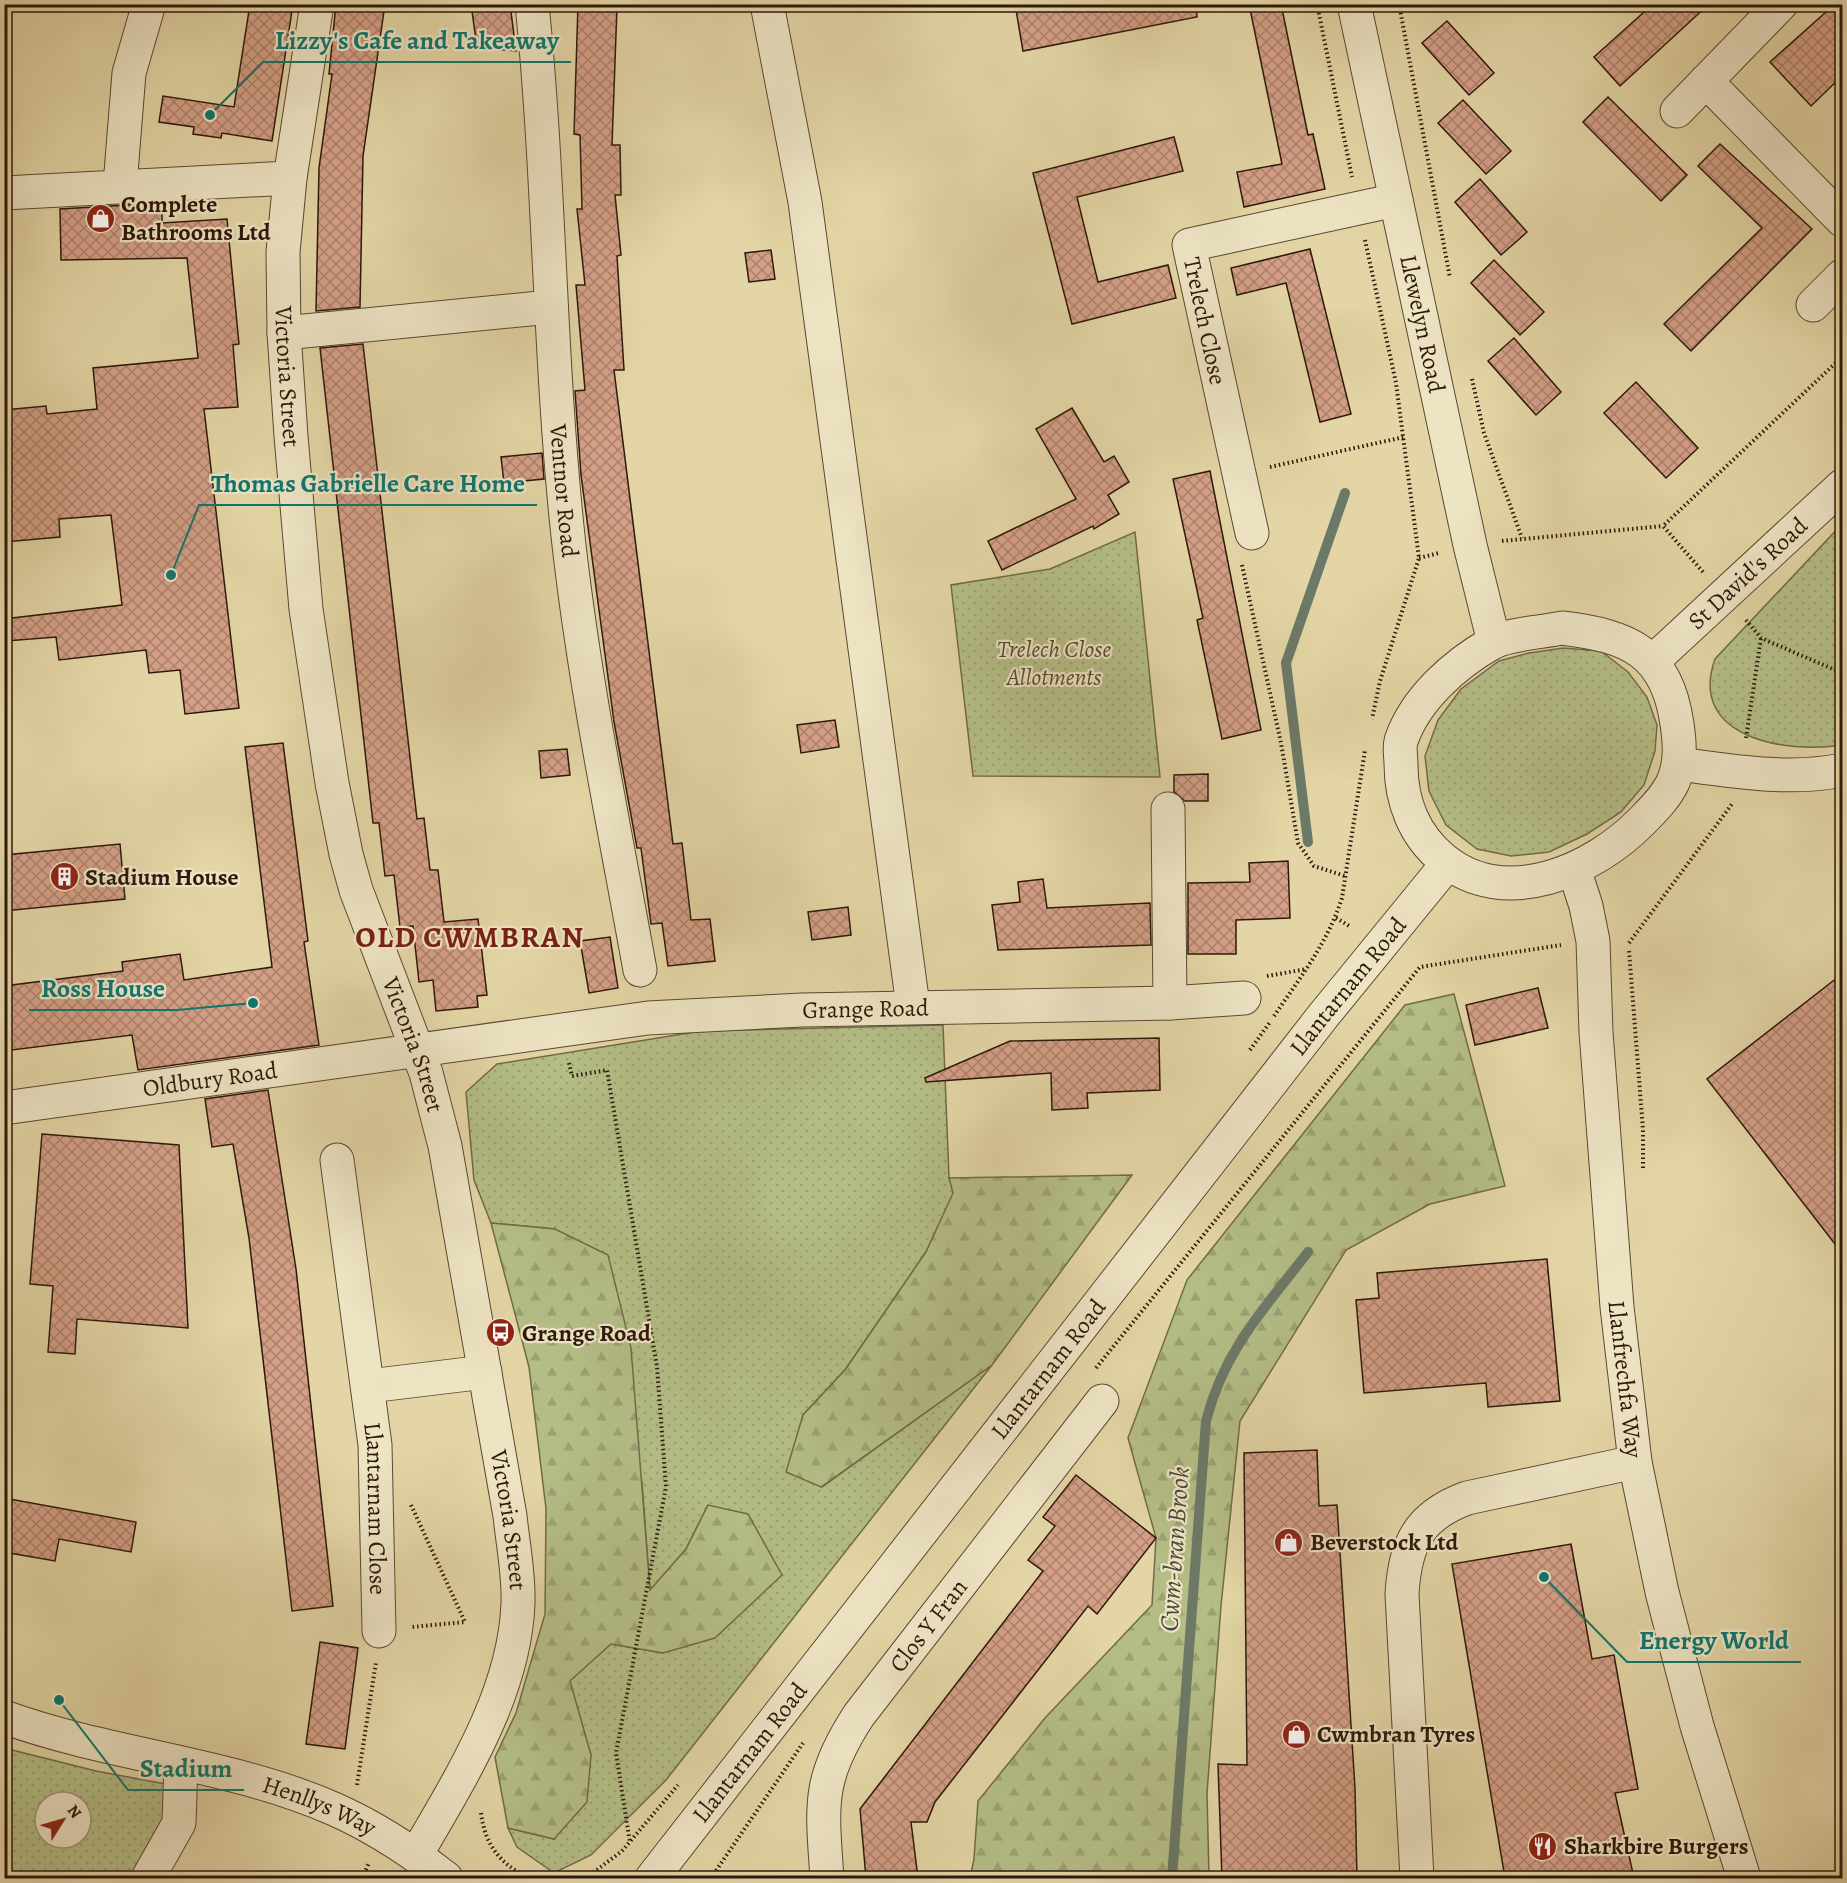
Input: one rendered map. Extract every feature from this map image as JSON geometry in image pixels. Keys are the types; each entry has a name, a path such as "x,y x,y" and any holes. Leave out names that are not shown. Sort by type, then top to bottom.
{"street":[{"path":"120,185 129,74 149,4"},
{"name":"Victoria Street","path":"317,4 290,178 283,252 284,333 306,609 338,818 356,890 418,1049 446,1146 510,1516 518,1603 514,1633 503,1680 478,1740 416,1855"},
{"name":"Ventnor Road","path":"532,4 543,115 550,308 569,538 603,768 640,970"},
{"path":"767,4 805,202 913,1006"},
{"name":"Llewelyn Road","path":"1354,4 1470,545 1494,642"},
{"path":"1677,111 1781,4"},
{"path":"1706,81 1842,220"},
{"path":"4,193 120,185 290,178"},
{"name":"Trelech Close","path":"1252,532 1189,245 1396,200"},
{"path":"1813,305 1842,276"},
{"path":"284,333 550,308"},
{"name":"St David's Road","path":"1653,661 1842,486"},
{"path":"1562,628 1598,632 1626,642 1653,661 1674,699 1679,736 1679,764 1672,784 1654,809 1626,837 1599,857 1542,880 1504,883 1472,877 1448,863 1431,849 1411,819 1401,785 1401,742 1419,707 1447,676 1494,642 1562,628"},
{"path":"1679,764 1740,772 1797,774 1842,770"},
{"path":"1168,809 1170,1003"},
{"name":"Llantarnam Road","path":"652,1878 1323,1016 1448,863"},
{"name":"Llanfrechfa Way","path":"1574,869 1586,906 1593,941 1596,1032 1617,1307 1635,1462 1665,1603 1697,1726 1744,1878"},
{"name":"Grange Road","path":"418,1049 648,1018 913,1006 1170,1003 1244,998"},
{"name":"Oldbury Road","path":"4,1108 418,1049"},
{"name":"Llantarnam Close","path":"337,1160 369,1386 376,1456 379,1631"},
{"path":"369,1386 485,1372"},
{"name":"Clos Y Fran","path":"827,1878 823,1803 829,1769 840,1744 1096,1388"},
{"path":"1417,1878 1402,1594 1405,1566 1412,1542 1430,1517 1441,1509 1467,1498 1635,1462"},
{"name":"Henllys Way","path":"4,1717 71,1737 294,1795 351,1818 416,1855 446,1878"},
{"path":"148,1878 178,1822 181,1764"}],"path":[{"path":"1317,4 1396,383 1419,558 1380,681 1370,725"},
{"path":"1399,4 1451,286"},
{"path":"1419,558 1470,545 1522,538 1663,526 1842,357"},
{"path":"1471,378 1484,434 1522,538"},
{"path":"1239,474 1404,437"},
{"path":"1663,526 1724,596"},
{"path":"1252,532 1236,537 1281,743 1296,835 1303,853 1314,866 1345,876"},
{"path":"1643,1175 1643,1130 1629,943 1736,798 1761,638 1842,673"},
{"path":"1307,969 1336,918 1366,747"},
{"path":"1096,1388 1420,967 1539,947 1593,941 1629,943"},
{"path":"561,1030 572,1076 607,1070 657,1367 666,1487 616,1753 630,1843"},
{"path":"351,1818 379,1631 465,1622 407,1497"},
{"path":"711,1878 804,1741"},
{"path":"482,1804 482,1825 493,1850 503,1863 529,1878"}],"green space":[{"path":"1842,524 1842,745 1795,746 1770,743 1747,735 1728,723 1715,707 1710,686 1715,659"},
{"name":"Trelech Close Allotments","path":"1135,532 1160,777 973,776 951,585 1050,569"},
{"path":"1563,648 1601,651 1628,672 1647,697 1657,725 1655,751 1644,785 1621,812 1587,834 1549,852 1511,856 1477,849 1446,825 1429,791 1425,756 1438,720 1461,689 1499,661 1529,653"},
{"path":"1454,994 1505,1186 1430,1204 1346,1250 1240,1421 1221,1606 1207,1793 1209,1878 970,1878 974,1859 978,1801 1045,1718 1152,1605 1156,1538 1128,1438 1187,1280 1405,1005"},
{"path":"943,1025 949,1178 954,1193 926,1252 845,1370 803,1415 822,1487 992,1365 666,1780 591,1855 554,1873 517,1847 508,1828 554,1839 591,1755 569,1681 611,1644 663,1653 708,1505 686,1549 650,1591 642,1482 555,1229 491,1223 474,1180 466,1092 497,1064 701,1031"},
{"path":"1132,1175 992,1365 821,1487 786,1472 803,1415 845,1370 926,1252 953,1193 949,1178"},
{"path":"491,1223 555,1229 608,1255 631,1348 650,1590 686,1549 708,1505 748,1514 782,1575 715,1638 663,1653 611,1644 570,1681 591,1755 587,1802 554,1839 508,1828 495,1757 516,1713 545,1614 546,1509 529,1367"},
{"path":"4,1748 96,1771 187,1788 158,1878 5,1878"}],"building":[{"path":"250,4 293,4 272,141 222,133 221,138 193,134 194,127 159,122 163,96 234,107"},
{"path":"336,4 385,4 363,156 360,307 316,311 319,168 332,74 329,74"},
{"path":"471,4 510,4 516,51 477,47"},
{"path":"578,4 617,7 612,145 620,145 621,195 615,195 621,255 617,256 624,370 614,370 673,844 682,843 691,920 710,919 715,961 668,966 662,923 651,924 641,848 637,848 614,722 581,475 575,391 585,390 576,285 585,285 577,209 582,209 580,135 574,134"},
{"path":"1015,4 1196,4 1197,17 1023,51"},
{"path":"1249,4 1281,4 1308,135 1313,134 1325,189 1244,207 1237,172 1282,164"},
{"path":"1653,4 1709,4 1620,86 1594,57"},
{"path":"1835,4 1842,4 1842,76 1811,106 1770,62"},
{"path":"1447,21 1494,73 1469,95 1422,43"},
{"path":"1608,97 1687,175 1661,201 1583,122"},
{"path":"1463,100 1511,151 1486,174 1438,123"},
{"path":"1174,137 1183,171 1077,197 1098,282 1168,265 1176,298 1072,324 1033,173"},
{"path":"1720,144 1812,229 1691,351 1664,324 1762,228 1698,166"},
{"path":"1480,179 1527,232 1501,255 1455,202"},
{"path":"162,203 162,223 227,219 239,344 233,345 238,407 204,409 239,708 185,714 180,670 149,673 146,650 59,660 56,637 6,641 4,627 4,619 122,605 111,515 59,519 60,537 4,542 4,410 46,406 47,414 97,409 93,368 198,358 187,258 61,260 60,209"},
{"path":"1310,249 1351,414 1320,422 1286,283 1237,295 1231,268"},
{"path":"771,250 775,279 749,282 745,253"},
{"path":"1494,260 1544,312 1520,335 1471,283"},
{"path":"1514,338 1561,392 1536,415 1488,361"},
{"path":"363,344 417,819 424,818 430,870 438,870 444,922 478,919 487,995 477,996 478,1007 436,1011 433,980 419,982 413,926 400,927 394,875 385,876 379,823 373,823 320,348"},
{"path":"1636,382 1698,448 1666,478 1604,413"},
{"path":"1072,408 1104,462 1114,456 1129,482 1108,495 1119,514 1094,529 1093,526 1002,570 988,541 1076,499 1036,429"},
{"path":"542,453 544,479 504,483 501,457"},
{"path":"1210,471 1261,730 1222,739 1197,620 1203,618 1173,479"},
{"path":"835,720 839,747 801,753 797,725"},
{"path":"283,743 308,941 304,942 319,1045 138,1070 132,1035 4,1051 4,986 123,971 122,962 180,954 184,980 272,967 245,747"},
{"path":"567,749 570,775 541,778 539,751"},
{"path":"1208,774 1208,801 1185,801 1174,792 1174,775"},
{"name":"Stadium House","path":"120,844 125,899 4,911 4,855"},
{"path":"1288,861 1290,918 1236,920 1236,954 1188,954 1188,883 1250,882 1249,863"},
{"path":"1043,879 1047,908 1150,903 1151,945 998,950 992,905 1020,902 1018,882"},
{"path":"848,907 851,935 812,940 808,912"},
{"path":"610,937 618,988 589,993 580,941"},
{"path":"1842,974 1842,1253 1707,1079"},
{"path":"1538,988 1548,1028 1475,1045 1466,1005"},
{"path":"1159,1038 1160,1090 1087,1093 1088,1108 1052,1110 1051,1073 926,1082 925,1078 1010,1041"},
{"path":"268,1090 296,1269 333,1606 292,1611 249,1238 233,1144 212,1147 205,1099"},
{"path":"42,1134 179,1145 188,1328 77,1319 75,1354 48,1352 53,1286 30,1284"},
{"path":"1547,1259 1560,1401 1488,1407 1486,1383 1364,1393 1356,1300 1379,1298 1377,1273"},
{"path":"1317,1450 1319,1506 1337,1505 1355,1788 1357,1878 1222,1878 1218,1764 1247,1765 1244,1453"},
{"path":"1076,1475 1156,1538 1097,1614 1088,1606 935,1802 927,1822 911,1822 918,1878 866,1878 860,1809 1043,1571 1028,1560 1055,1526 1043,1517"},
{"path":"4,1498 136,1522 131,1552 59,1539 55,1561 4,1552"},
{"path":"1571,1544 1592,1659 1614,1655 1638,1789 1615,1793 1634,1878 1505,1878 1452,1564"},
{"path":"320,1642 358,1648 345,1749 306,1744"}],"waterway":[{"name":"Cwm-bran Brook","path":"1308,842 1286,663 1345,493"},
{"name":"Cwm-bran Brook","path":"1172,1878 1206,1421 1223,1373 1247,1331 1308,1252"}],"place":[{"name":"Lizzy's Cafe and Takeaway","path":"210,115"},
{"name":"Complete Bathrooms Ltd","path":"100,218"},
{"name":"Thomas Gabrielle Care Home","path":"171,575"},
{"name":"Stadium House","path":"64,877"},
{"name":"Ross House","path":"253,1003"},
{"name":"Grange Road","path":"501,1333"},
{"name":"Beverstock Ltd","path":"1289,1542"},
{"name":"Energy World","path":"1544,1577"},
{"name":"Stadium","path":"59,1700"},
{"name":"Cwmbran Tyres","path":"1296,1734"},
{"name":"Sharkbire Burgers","path":"1543,1846"}],"district":[{"name":"OLD CWMBRAN","path":"470,937"}]}
